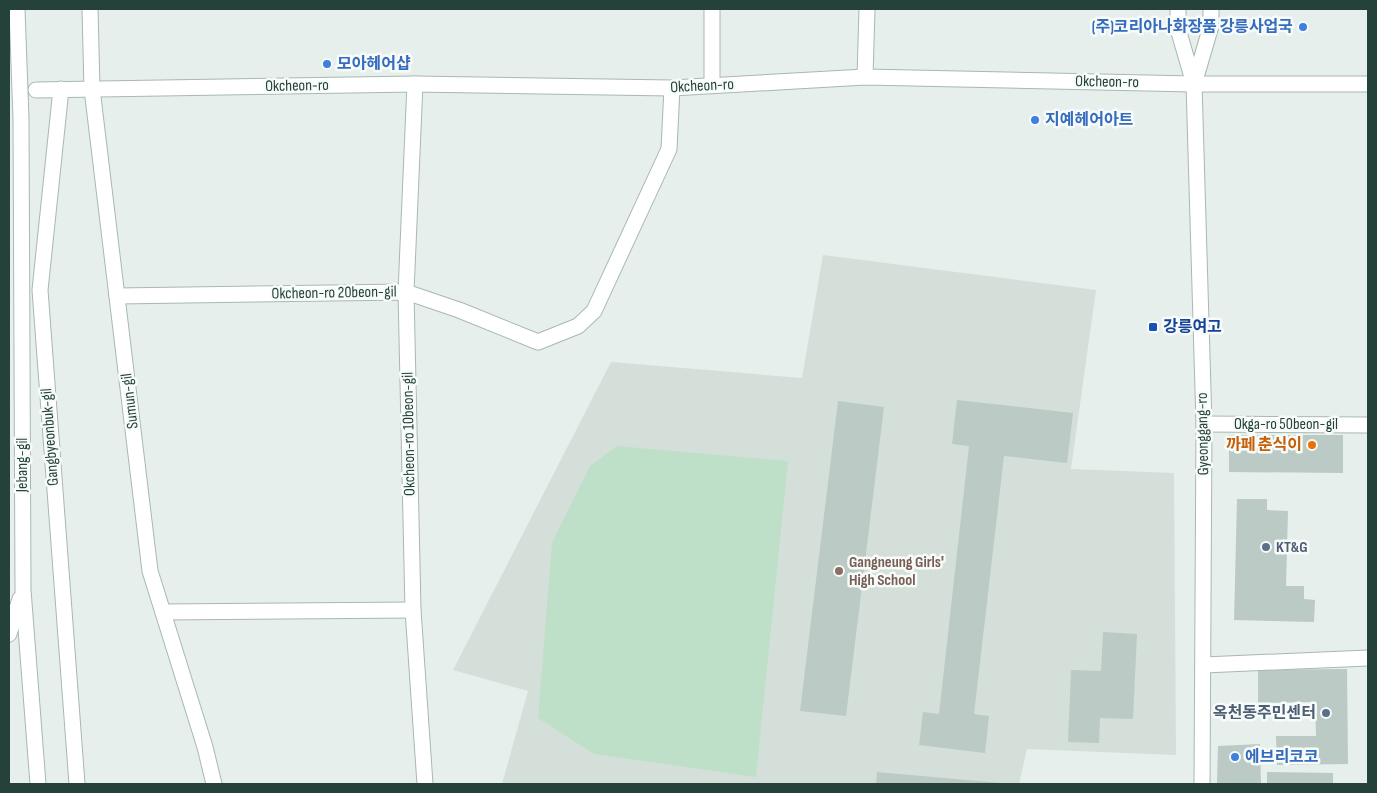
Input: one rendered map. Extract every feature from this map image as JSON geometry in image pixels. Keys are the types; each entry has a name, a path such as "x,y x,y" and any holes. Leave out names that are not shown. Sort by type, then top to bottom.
{"street":[{"name":"Jebang-gil","path":"17,9 21,129 22,590 38,784"},
{"name":"Sumun-gil","path":"90,9 92,89 150,570 205,747 214,784"},
{"path":"712,9 712,85"},
{"path":"865,77 867,9"},
{"name":"Gyeonggang-ro","path":"1178,9 1178,29 1194,84 1204,424 1202,784"},
{"name":"Gyeonggang-ro","path":"1194,84 1211,26 1211,9"},
{"name":"Okcheon-ro","path":"36,90 415,84 672,88 865,77 1194,84 1368,84"},
{"name":"Okcheon-ro 10beon-gil","path":"415,84 406,292 413,610 425,784"},
{"name":"Okcheon-ro 20beon-gil","path":"117,296 406,292 459,310 538,342 578,326 594,311 669,149 672,88"},
{"name":"Gangbyeonbuk-gil","path":"61,90 40,290 77,784"},
{"name":"Okga-ro 50beon-gil","path":"1204,424 1368,425"},
{"name":"Jebang-gil","path":"9,634 22,590"},
{"path":"163,612 413,610"},
{"path":"1204,665 1368,658"}],"shaded area":[{"name":"Gangneung Girls' High School","path":"823,255 1096,290 1071,469 1174,473 1176,755 1027,749 1019,784 502,784 528,691 453,670 611,362 802,378"}],"green space":[{"path":"617,446 788,461 756,777 594,754 538,718 552,543 590,466"}],"building":[{"path":"957,400 1073,413 1067,463 1004,456 974,714 989,716 985,753 919,745 923,712 939,714 969,446 952,444"},
{"path":"838,401 884,407 846,716 800,711"},
{"path":"1229,435 1343,435 1343,473 1229,472"},
{"path":"1237,499 1267,499 1267,510 1288,511 1286,586 1304,586 1304,599 1315,600 1314,622 1234,620"},
{"path":"1103,632 1137,634 1133,719 1100,718 1099,743 1068,742 1071,670 1101,671"},
{"path":"1347,669 1348,764 1277,765 1276,736 1316,736 1315,702 1258,703 1258,670"},
{"path":"1260,744 1261,784 1217,784 1218,746"},
{"path":"877,772 1001,783 1001,784 876,784"},
{"path":"1267,772 1333,773 1333,784 1267,784"}],"place":[{"name":"(주)코리아나화장품 강릉사업국","path":"1303,27"},
{"name":"모아헤어샵","path":"327,64"},
{"name":"지예헤어아트","path":"1035,120"},
{"name":"강릉여고","path":"1153,327"},
{"name":"까페 춘식이","path":"1312,445"},
{"name":"KT&G","path":"1266,547"},
{"name":"Gangneung Girls' High School","path":"839,571"},
{"name":"옥천동주민센터","path":"1326,713"},
{"name":"에브리코코","path":"1235,757"}]}
